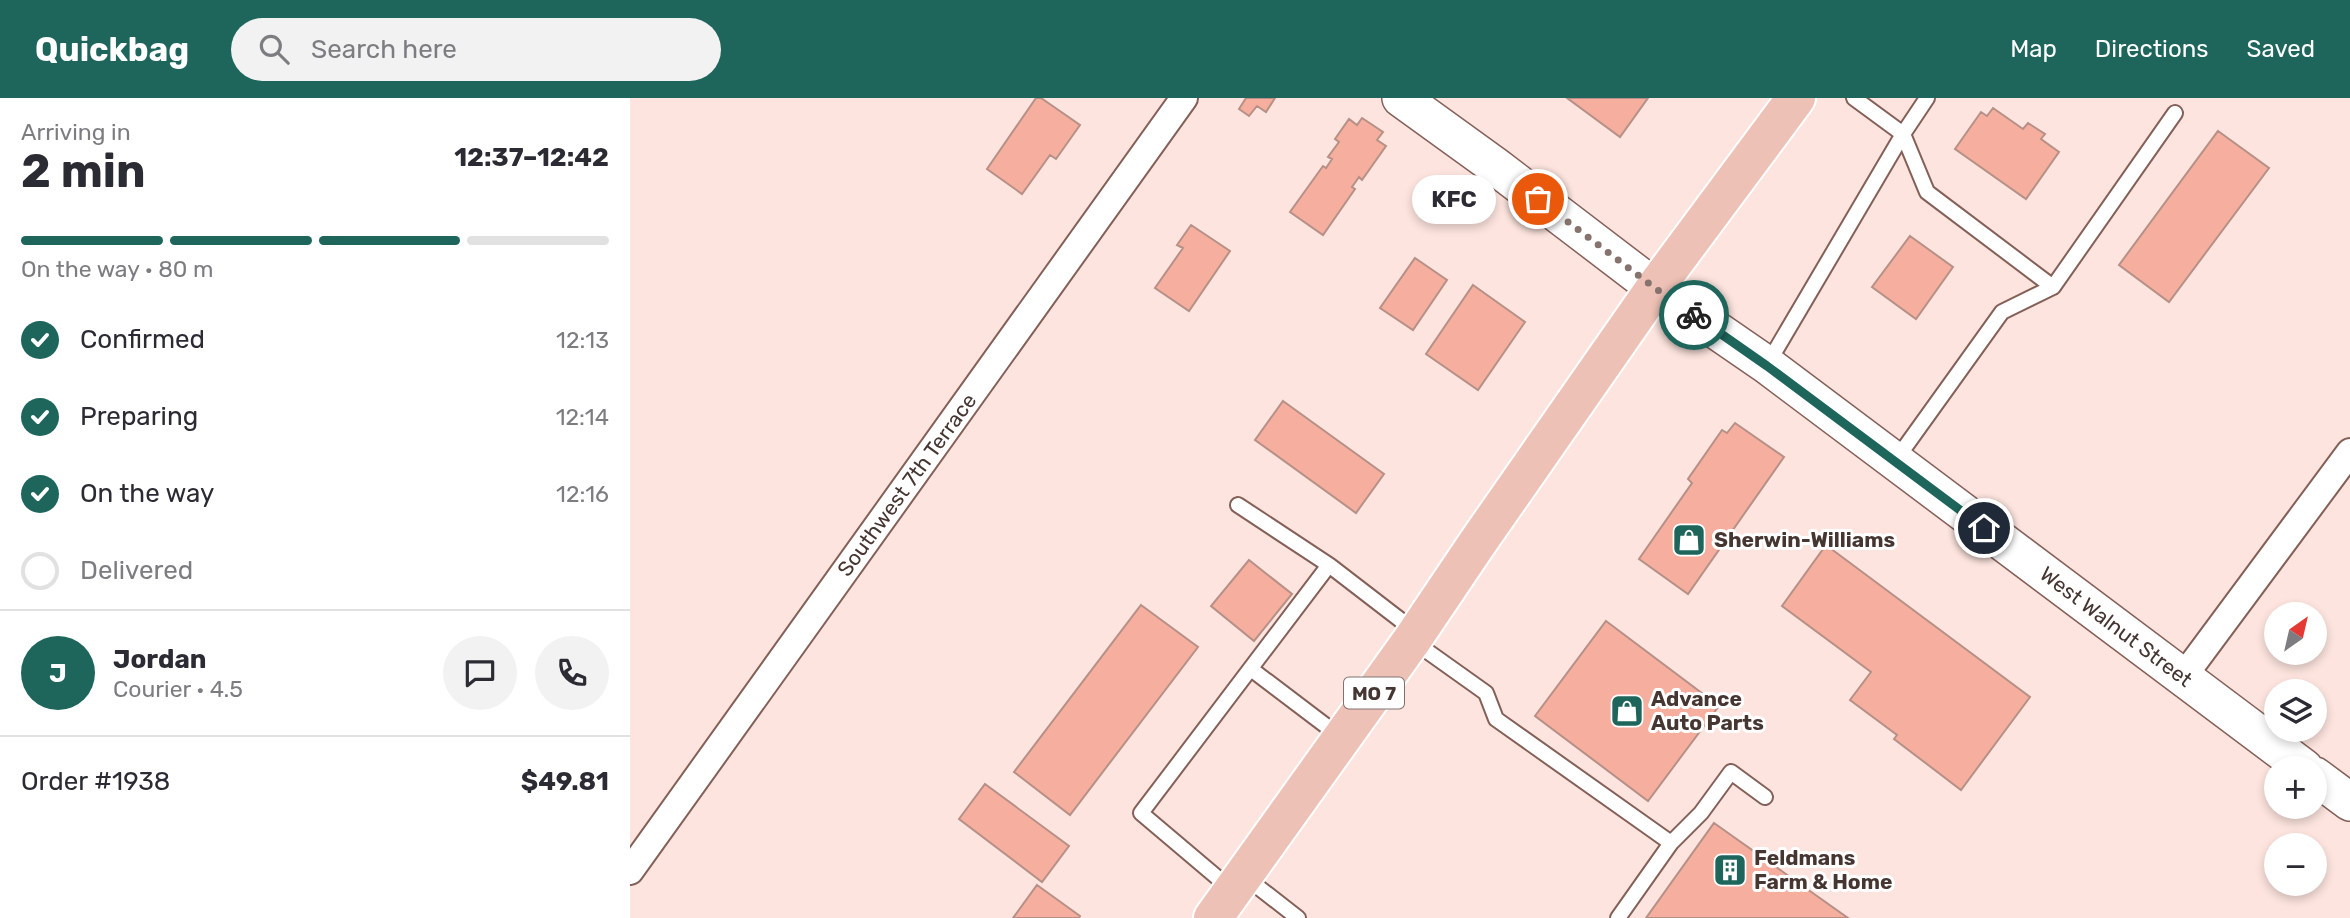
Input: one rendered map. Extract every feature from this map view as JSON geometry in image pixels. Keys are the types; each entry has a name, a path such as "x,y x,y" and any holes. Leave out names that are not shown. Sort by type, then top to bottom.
{"main road":[{"name":"MO 7","path":"1230,895 1414,637 1655,288 1796,98"}],"street":[{"name":"Southwest 7th Terrace","path":"630,871 1184,98"},
{"name":"West Walnut Street","path":"1401,98 1655,288 1767,366 2288,756"},
{"path":"2183,677 2350,452"},
{"path":"2327,785 2350,802"}],"lane":[{"path":"1854,98 1903,134 1927,192 2053,287"},
{"path":"1767,366 1903,134 1927,98"},
{"path":"1895,461 2002,312 2053,287 2175,113"},
{"path":"1238,505 1329,565 1486,693 1496,719 1671,843"},
{"path":"1298,918 1230,895 1141,813 1329,565"},
{"path":"1251,669 1342,738"},
{"path":"1618,918 1671,843 1701,813 1731,772 1765,797"}],"building":[{"path":"1036,98 1041,98 1080,125 1056,159 1050,155 1022,194 987,169"},
{"path":"1246,98 1275,98 1266,112 1257,106 1249,116 1239,109"},
{"path":"1567,98 1648,98 1620,137"},
{"path":"1993,108 2023,129 2028,123 2045,134 2041,139 2059,152 2026,199 1955,149 1981,112 1987,116"},
{"path":"1362,118 1383,132 1377,140 1386,146 1362,180 1359,177 1352,187 1355,189 1323,235 1290,212 1323,166 1326,168 1332,159 1328,157 1339,142 1335,139 1349,119 1357,125"},
{"path":"2218,131 2269,168 2169,302 2119,265"},
{"path":"1191,225 1230,251 1189,311 1155,288 1183,248 1177,245"},
{"path":"1910,236 1953,267 1916,319 1872,287"},
{"path":"1415,258 1447,280 1413,330 1380,308"},
{"path":"1473,285 1525,322 1478,390 1426,354"},
{"path":"1283,401 1384,474 1356,513 1255,440"},
{"path":"1735,423 1784,457 1688,594 1639,559 1692,483 1688,479 1722,430 1727,433"},
{"path":"1826,545 2030,697 1961,790 1894,739 1897,735 1850,700 1871,672 1782,606"},
{"path":"1249,560 1292,594 1254,641 1211,606"},
{"path":"1141,605 1198,647 1070,815 1014,772"},
{"name":"Advance Auto Parts","path":"1606,621 1719,706 1648,801 1535,716"},
{"path":"985,784 1069,846 1042,882 959,819"},
{"name":"Feldmans Farm & Home","path":"1714,823 1848,918 1646,918"},
{"path":"1037,885 1080,916 1079,918 1013,918"}],"way so far":[{"path":"1538,199 1694,315"}],"place":[{"name":"KFC","path":"1538,199"},
{"name":"Sherwin-Williams","path":"1689,540"},
{"name":"Advance Auto Parts","path":"1627,711"},
{"name":"Feldmans Farm & Home","path":"1730,870"}],"route":[{"path":"1694,315 1767,366 1984,528"}]}
